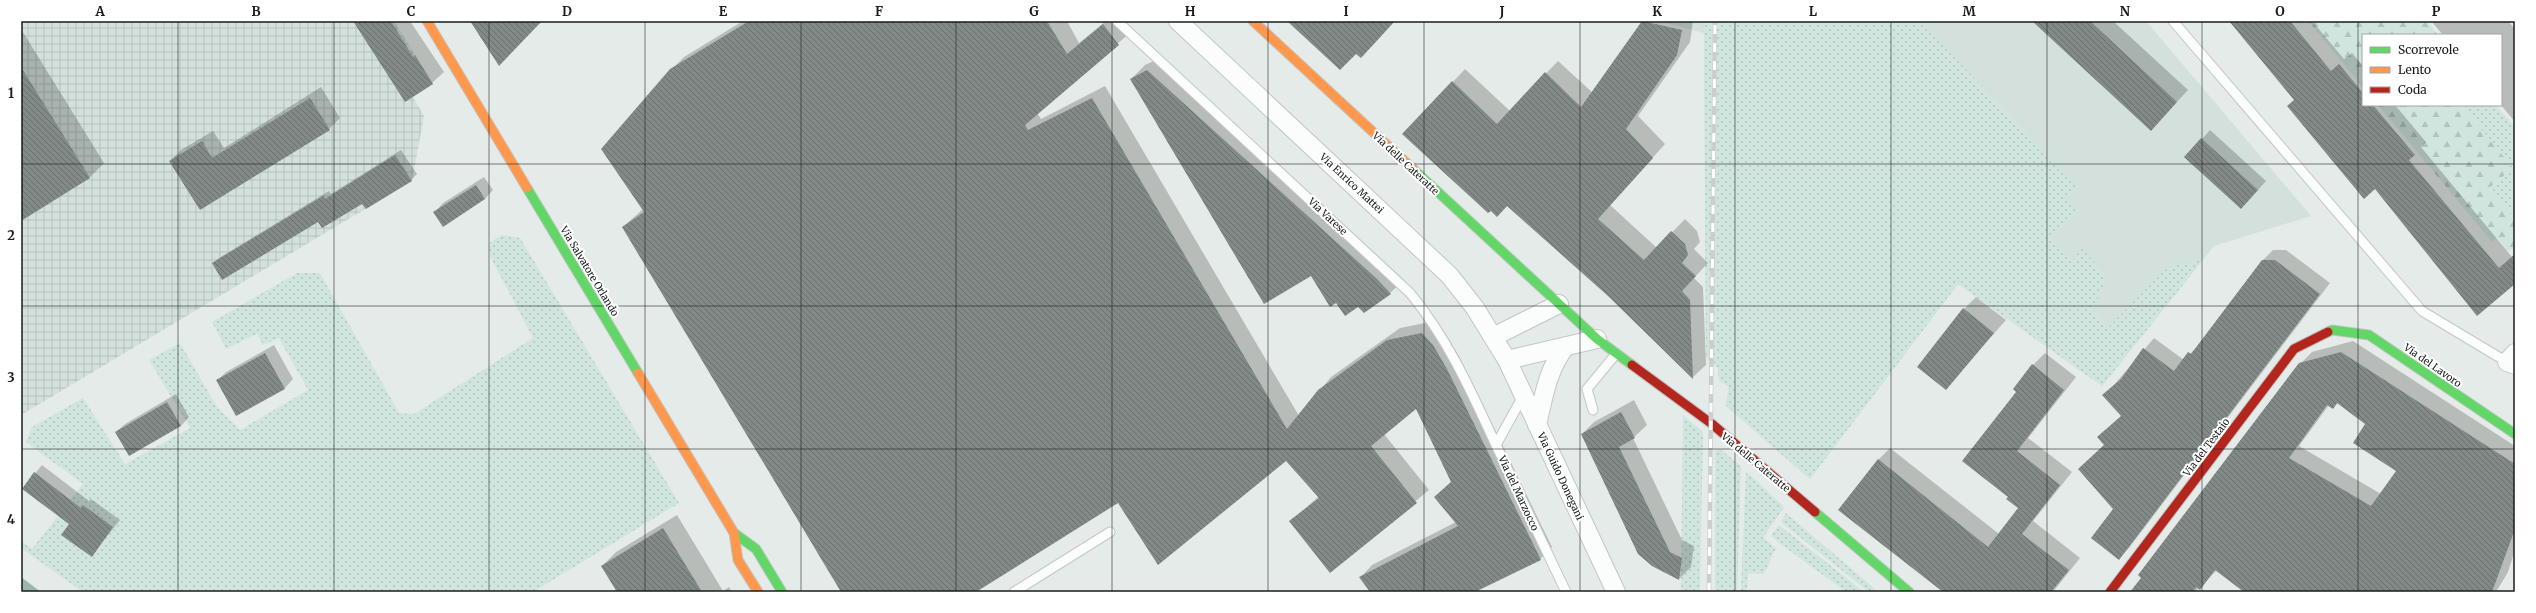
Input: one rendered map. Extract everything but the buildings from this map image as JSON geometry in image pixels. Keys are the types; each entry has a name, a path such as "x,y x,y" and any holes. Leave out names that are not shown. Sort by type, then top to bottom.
{"street":[{"name":"Via Salvatore Orlando","path":"427,21 734,533 738,560 758,592"},
{"name":"Via Enrico Mattei","path":"1178,21 1450,276 1493,337 1507,360"},
{"name":"Via delle Cateratte","path":"1253,21 1597,339 1712,424 1905,591"},
{"path":"1493,337 1559,304"},
{"name":"Via del Lavoro","path":"2332,330 2369,335 2515,434"},
{"name":"Via del Testaio","path":"2110,592 2294,349 2332,330"},
{"path":"1507,360 1597,339"},
{"path":"1537,425 1548,375 1566,346"},
{"name":"Via Guido Donegani","path":"1507,360 1616,592"},
{"name":"Via Salvatore Orlando","path":"734,533 756,549 782,592"}],"lane":[{"name":"Via Varese","path":"1117,21 1410,293 1428,316 1445,342 1496,445"},
{"path":"2173,21 2422,311 2512,360"},
{"path":"1594,410 1587,389 1616,354"},
{"name":"Via del Marzocco","path":"1523,396 1496,445 1566,592"},
{"path":"1014,592 1110,532"}],"shaded area":[{"path":"21,21 394,21 433,84 413,97 424,116 412,181 21,415"},
{"path":"1657,21 2146,21 2311,216 2214,246 2102,386 1958,284 1810,479 1726,406 1729,386 1719,381 1718,368 1706,357 1704,33"},
{"path":"21,577 41,592 21,592"}],"green space":[{"path":"1704,21 1920,21 2077,187 2067,200 2080,211 2050,237 2073,261 2082,247 2106,277 2093,311 2109,327 2168,267 2203,260 2102,386 1958,284 1810,479 1726,406 1729,386 1719,381 1718,368 1706,357"},
{"path":"2308,21 2427,21 2437,34 2362,34 2362,86"},
{"path":"2379,106 2462,106 2513,168 2489,188 2515,220 2515,247 2508,252 2497,238 2492,242"},
{"path":"2462,106 2497,106 2515,127 2515,220 2489,188 2513,168"},
{"path":"502,235 520,238 679,503 533,592 83,592 21,548 21,541 32,549 83,484 26,442 32,427 83,398 125,464 190,428 149,360 180,343 217,407 240,430 308,390 279,338 263,345 257,334 226,349 212,322 297,273 320,273 399,413 414,414 533,338 490,256 489,243","holes":["83,505 113,527 92,557"]},
{"path":"1683,415 1703,432 1700,592 1681,592"},
{"path":"1720,449 1741,466 1737,592 1715,592 1715,450"},
{"path":"1746,471 1784,507 1763,538 1776,548 1764,574 1748,573 1747,592 1741,592"},
{"path":"1786,513 1875,589 1869,592 1781,522"},
{"path":"1779,525 1864,592 1846,592 1778,542 1771,535"}],"railway":[{"path":"1709,592 1715,21"}],"traffic: fast":[{"path":"1413,169 1597,339 1632,365"},
{"path":"527,188 638,373"},
{"path":"2328,332 2332,330 2369,335 2515,434"},
{"path":"1815,512 1909,592"},
{"path":"734,533 756,549 782,592"}],"traffic: slow":[{"path":"427,21 527,188"},
{"path":"1253,21 1413,169"},
{"path":"638,373 734,533 738,560 758,592"}],"traffic: jam":[{"path":"2110,592 2294,349 2328,332"},
{"path":"1632,365 1712,424 1815,512"}]}
